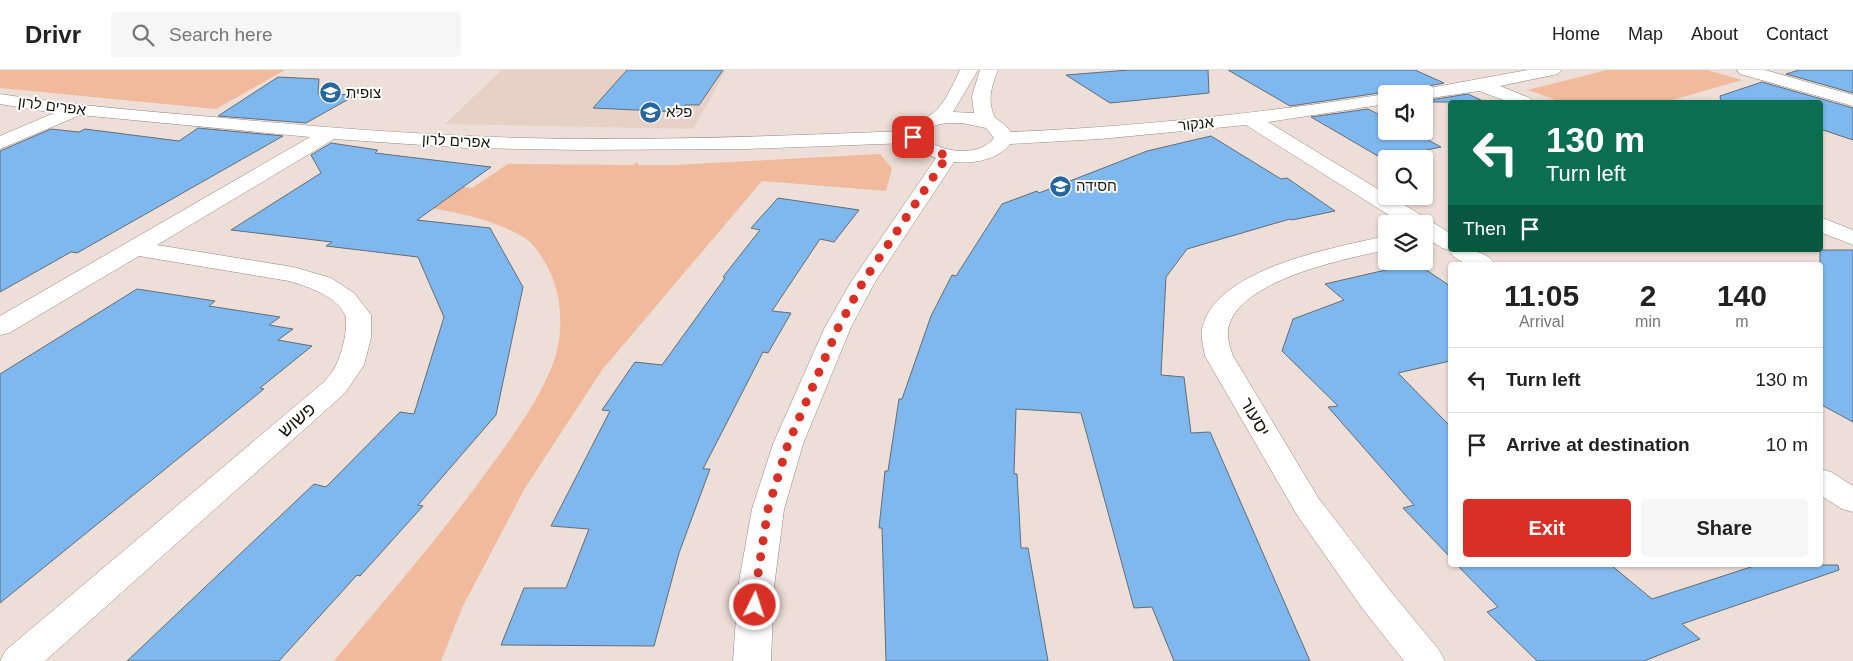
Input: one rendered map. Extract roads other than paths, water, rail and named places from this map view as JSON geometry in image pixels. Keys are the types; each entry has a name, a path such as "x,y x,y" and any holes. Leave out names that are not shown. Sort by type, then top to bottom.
{"street":[{"path":"938,120 969,70"},
{"path":"987,122 981,109 980,99 981,88 989,70"},
{"path":"1433,93 1481,85 1552,70"},
{"path":"1746,70 1853,102"},
{"path":"1481,85 1519,100"},
{"name":"אפרים לרון","path":"0,99 78,109 329,134 476,142 638,146 913,137"},
{"name":"אנקור","path":"1004,138 1078,136 1249,118 1378,101"},
{"path":"0,143 78,109"},
{"path":"962,118 987,122 997,126 1004,138 1002,143 996,148 987,152 961,156 948,155 924,149 913,137 914,132 919,127 938,120 962,118"},
{"path":"1249,118 1403,215"},
{"path":"0,327 329,134"},
{"path":"752,661 756,587 767,519 788,444 838,328 863,282 948,155"},
{"path":"1823,225 1853,238"},
{"name":"יסעור","path":"1378,245 1304,263 1265,278 1239,293 1221,312 1215,330 1218,356 1308,507 1375,598 1426,661"},
{"name":"פשוש","path":"20,661 335,387 350,365 358,338 358,315 344,298 322,282 292,274 136,248"},
{"path":"1463,252 1479,262"},
{"path":"1823,482 1853,501"}],"place":[{"name":"צופית","path":"330,93"},
{"name":"פלא","path":"650,112"},
{"name":"חסידה","path":"1060,186"}]}
